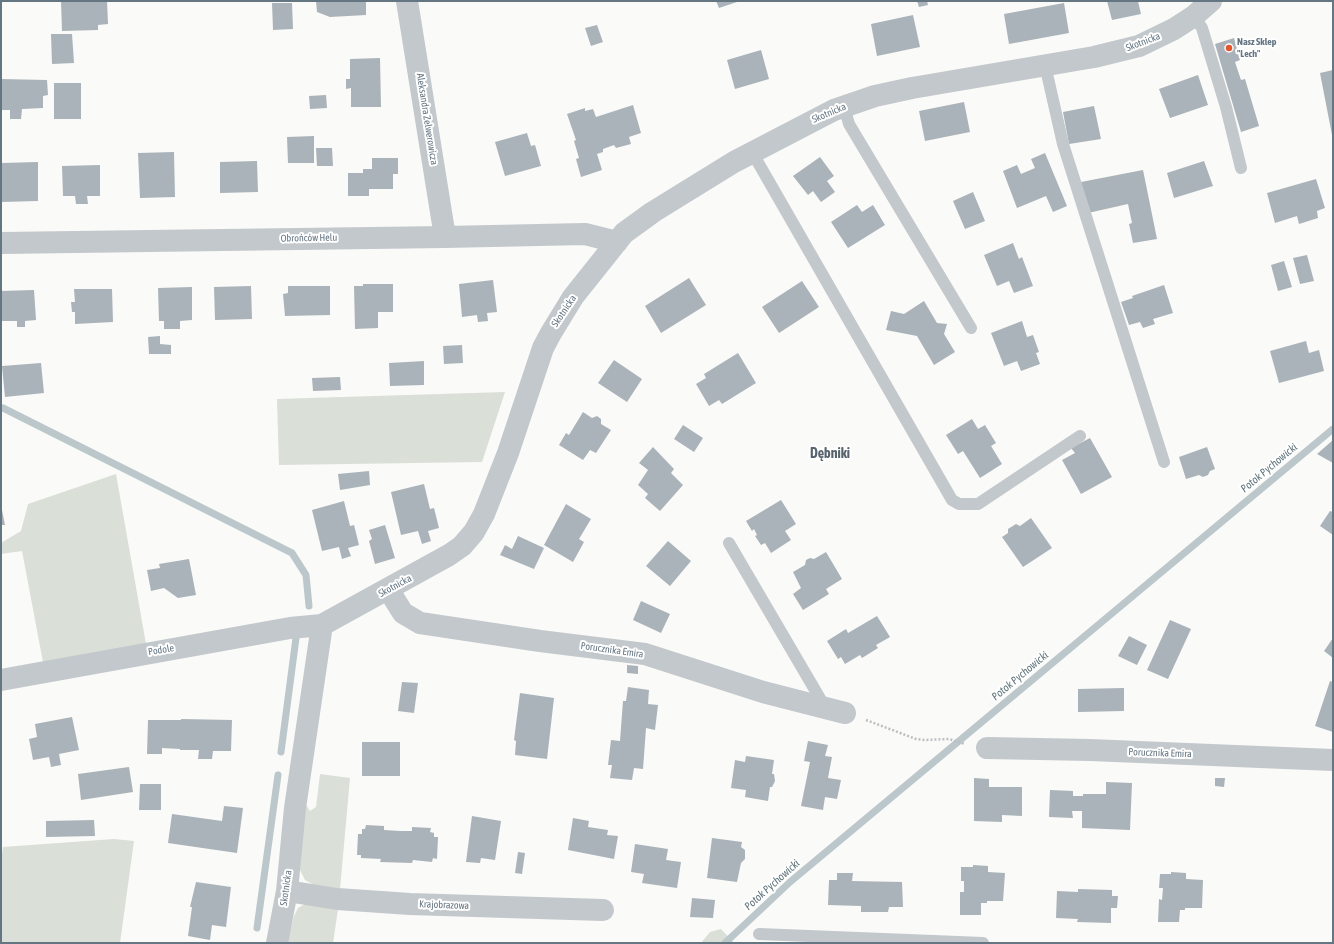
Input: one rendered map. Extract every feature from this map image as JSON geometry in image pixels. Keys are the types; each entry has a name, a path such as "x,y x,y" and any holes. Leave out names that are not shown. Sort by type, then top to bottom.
{"street":[{"name":"Aleksandra Zelwerowicza","path":"407,1 445,238"},
{"name":"Skotnicka","path":"278,943 287,891 295,808 322,625 450,556 462,546 474,532 484,514 508,453 540,356 551,332 573,298 617,242 634,225 649,215 752,152 824,114 875,96 912,88 1094,57 1139,46 1158,38 1194,16 1211,1"},
{"name":"Obrońców Helu","path":"1,243 445,238 585,234 603,237 617,242"},
{"name":"Porucznika Emira","path":"388,589 403,613 420,623 540,641 645,654 763,692 835,710"},
{"name":"Podole","path":"1,680 290,628 322,625"},
{"name":"Porucznika Emira","path":"977,746 1333,760"},
{"name":"Krajobrazowa","path":"287,891 337,899 410,904 603,910"}],"lane":[{"path":"1194,16 1202,28 1226,107 1241,168"},
{"path":"1045,65 1063,144 1164,462"},
{"path":"844,106 849,124 971,328"},
{"path":"752,152 952,500 959,504 978,504 1080,436"},
{"path":"729,543 835,710"},
{"path":"759,934 983,943"}],"path":[{"path":"835,710 916,739 952,740 977,746"}],"shaded area":[{"path":"505,392 482,462 279,465 277,399"},
{"path":"116,474 146,644 43,662 22,551 1,554 1,543 21,531 28,504"},
{"path":"320,774 350,778 340,889 314,885 305,880 300,870 306,805 310,811 316,807"},
{"path":"114,839 134,841 120,943 1,943 1,862 3,847"},
{"path":"305,904 338,909 333,943 287,943 294,916 298,908"},
{"path":"721,929 734,943 701,943 710,932"}],"building":[{"path":"61,1 107,1 108,24 98,25 98,30 62,31"},
{"path":"316,1 366,1 366,15 330,17 317,12"},
{"path":"716,1 740,1 719,8"},
{"path":"917,1 927,1 928,5 919,7"},
{"path":"1107,1 1138,1 1141,14 1112,20"},
{"path":"272,3 292,3 293,29 273,30"},
{"path":"1064,3 1069,33 1009,44 1004,14"},
{"path":"913,15 920,47 877,56 871,24"},
{"path":"597,25 603,42 591,46 585,28"},
{"path":"51,34 72,34 74,63 52,64"},
{"path":"1234,38 1240,60 1235,62 1241,80 1245,79 1259,126 1241,132 1215,44"},
{"path":"761,50 769,79 735,89 727,60"},
{"path":"380,58 381,107 351,107 351,88 346,89 346,79 350,79 350,59"},
{"path":"1333,70 1333,135 1332,135 1320,73"},
{"path":"1198,75 1208,105 1170,118 1159,89"},
{"path":"1,79 47,80 48,95 43,96 43,108 22,109 21,119 10,119 10,110 1,110"},
{"path":"54,83 81,83 81,119 54,119"},
{"path":"326,95 327,108 310,109 309,96"},
{"path":"964,102 970,132 925,141 919,111"},
{"path":"633,105 641,133 629,137 631,144 616,148 614,145 603,149 603,152 597,154 602,170 581,177 576,159 579,158 574,141 576,140 567,114 585,108 585,111 593,109 596,117"},
{"path":"1094,106 1101,139 1069,144 1063,112"},
{"path":"527,133 531,146 535,145 541,166 505,176 495,142"},
{"path":"314,136 314,163 288,163 287,137"},
{"path":"316,148 332,148 333,166 317,166"},
{"path":"174,152 175,197 140,198 138,153"},
{"path":"1045,153 1067,206 1053,212 1046,196 1017,208 1003,171 1017,165 1021,174 1035,168 1031,159"},
{"path":"820,157 834,176 827,181 835,192 821,202 813,191 808,195 793,176"},
{"path":"372,158 398,158 398,174 393,174 393,189 369,189 369,196 348,196 348,173 363,173 363,169 372,169"},
{"path":"257,161 258,192 220,193 220,162"},
{"path":"1204,161 1213,186 1174,198 1167,173"},
{"path":"38,162 38,201 1,202 1,163"},
{"path":"100,165 100,196 87,196 88,204 76,204 75,196 63,196 62,166"},
{"path":"1143,170 1157,239 1133,243 1129,224 1132,223 1128,204 1088,213 1081,182"},
{"path":"1316,179 1325,208 1317,211 1318,218 1299,224 1297,216 1275,223 1267,193"},
{"path":"973,192 985,221 965,229 953,201"},
{"path":"857,205 862,212 873,205 885,225 848,248 831,222"},
{"path":"1013,243 1019,259 1022,257 1033,286 1014,293 1009,281 997,286 984,255"},
{"path":"1307,255 1314,281 1300,284 1293,258"},
{"path":"1284,261 1292,287 1278,291 1271,265"},
{"path":"689,278 706,305 661,333 645,306"},
{"path":"493,280 497,312 487,313 488,321 478,322 477,315 462,317 459,284"},
{"path":"802,281 819,307 779,333 762,307"},
{"path":"363,284 393,284 393,312 378,312 378,328 355,329 354,286 363,286"},
{"path":"1164,285 1173,313 1153,319 1155,324 1143,328 1140,322 1129,325 1121,302 1133,298 1132,296"},
{"path":"251,286 252,319 215,320 214,287"},
{"path":"288,286 330,286 330,315 285,316 283,294 288,293"},
{"path":"192,287 192,320 180,321 180,329 164,329 164,321 159,321 158,288"},
{"path":"74,289 112,289 113,322 75,324 75,312 72,312 71,302 75,302"},
{"path":"34,290 36,320 25,321 25,327 17,327 17,321 2,321 1,291"},
{"path":"924,301 937,323 947,324 944,334 955,352 934,365 917,336 886,330 891,311 904,314"},
{"path":"1022,321 1027,337 1033,335 1039,352 1036,353 1040,364 1021,371 1017,361 1004,366 991,333"},
{"path":"160,336 160,344 171,345 171,354 149,354 148,337"},
{"path":"1306,341 1309,353 1319,350 1324,371 1279,383 1270,351"},
{"path":"462,345 463,363 444,364 443,346"},
{"path":"738,353 756,383 722,404 719,400 709,406 696,384 706,378 704,374"},
{"path":"614,360 642,379 627,402 598,383"},
{"path":"424,361 424,385 390,386 389,363"},
{"path":"41,363 44,393 5,397 2,366"},
{"path":"340,377 341,390 313,391 312,378"},
{"path":"583,412 592,418 597,416 601,419 601,424 611,430 596,453 590,450 583,460 559,445 566,433 569,435"},
{"path":"972,419 978,429 985,425 996,443 991,446 1002,464 980,478 963,451 958,454 946,435"},
{"path":"683,425 703,438 694,452 674,439"},
{"path":"1090,438 1112,477 1081,494 1062,460 1075,453 1071,448"},
{"path":"1333,440 1333,463 1317,454"},
{"path":"653,447 674,469 671,473 683,485 660,511 645,498 648,494 638,485 648,470 639,463"},
{"path":"1207,447 1215,469 1203,477 1199,475 1186,479 1179,457"},
{"path":"369,471 370,485 340,490 338,474"},
{"path":"424,484 430,509 434,508 439,528 428,531 431,541 422,544 418,531 401,535 391,492"},
{"path":"781,500 796,524 785,531 791,540 771,553 765,543 761,545 755,536 757,535 754,529 752,531 746,521"},
{"path":"344,501 350,526 354,525 359,545 348,548 351,556 342,559 339,547 322,551 312,510"},
{"path":"566,504 591,519 579,539 584,542 573,562 544,545"},
{"path":"1,505 5,525 1,525"},
{"path":"1330,511 1333,512 1333,535 1320,526"},
{"path":"1031,518 1052,548 1023,567 1002,537 1008,533 1008,529 1016,524 1020,526"},
{"path":"385,525 395,558 375,564 369,541 372,539 369,530"},
{"path":"518,536 544,548 534,569 500,555 505,545 512,549"},
{"path":"668,541 691,561 670,586 646,566"},
{"path":"826,552 842,579 826,589 829,594 803,610 793,594 801,588 793,572 805,565 806,560 810,558 814,559"},
{"path":"189,559 196,595 178,598 164,588 151,591 147,570 160,568 159,564"},
{"path":"641,601 670,614 661,633 633,620"},
{"path":"877,616 890,637 876,645 878,648 862,658 860,655 845,664 841,657 838,659 827,641 846,629 848,633"},
{"path":"1170,620 1191,629 1168,679 1147,670"},
{"path":"1129,636 1147,645 1137,665 1118,656"},
{"path":"1333,638 1333,658 1324,651"},
{"path":"627,665 638,666 638,674 627,673"},
{"path":"1330,681 1333,682 1333,732 1315,726"},
{"path":"402,682 418,683 414,713 398,711"},
{"path":"628,687 649,690 648,704 658,705 655,730 646,728 643,769 634,768 632,780 610,778 612,765 608,765 611,740 620,741 623,701 626,701"},
{"path":"1124,688 1124,711 1078,712 1078,689"},
{"path":"520,693 554,698 547,759 515,755 516,741 514,740"},
{"path":"72,717 79,750 59,754 61,765 51,767 49,757 33,760 29,739 37,737 35,724"},
{"path":"148,720 232,720 231,751 213,751 212,759 198,759 199,750 162,748 162,754 147,754"},
{"path":"808,741 828,745 825,756 832,757 828,778 841,780 837,799 825,797 823,810 801,806 810,762 804,761"},
{"path":"362,742 400,742 400,776 362,776"},
{"path":"746,756 774,760 772,774 774,774 775,781 772,787 770,787 768,801 745,797 746,790 731,788 735,760 745,762"},
{"path":"129,767 133,792 81,800 78,774"},
{"path":"974,778 989,779 989,787 1022,787 1022,816 1002,815 1002,822 974,821"},
{"path":"1215,778 1225,778 1224,787 1215,786"},
{"path":"1106,782 1132,783 1130,830 1082,828 1082,811 1072,811 1073,818 1049,817 1050,790 1073,791 1073,796 1083,796 1083,794 1106,794"},
{"path":"140,784 161,784 161,810 139,810"},
{"path":"224,806 243,808 237,853 168,843 172,814 222,821"},
{"path":"472,816 501,821 495,860 481,858 480,863 466,862"},
{"path":"573,818 589,821 588,827 608,830 607,835 618,836 614,859 568,850"},
{"path":"94,820 95,836 46,837 46,821"},
{"path":"366,825 384,826 384,830 400,831 412,831 412,827 431,828 430,832 434,833 434,837 438,837 437,859 433,858 432,862 413,860 412,863 380,862 381,859 361,858 361,855 357,855 358,834 362,834 362,829 365,829"},
{"path":"712,838 742,842 741,847 745,850 745,859 741,863 737,882 707,878"},
{"path":"635,844 668,849 666,860 681,862 677,888 642,883 644,874 631,872"},
{"path":"518,852 525,853 522,874 515,873"},
{"path":"973,865 988,866 988,872 1005,873 1003,901 987,901 987,903 981,903 981,915 960,915 960,892 964,892 964,881 961,881 961,867 973,867"},
{"path":"1171,872 1186,873 1186,879 1203,880 1202,908 1185,908 1185,910 1180,910 1179,922 1158,922 1159,899 1162,900 1163,888 1159,888 1160,874 1171,874"},
{"path":"837,873 853,873 852,881 902,882 903,907 889,907 888,912 861,912 861,906 828,905 829,880 837,880"},
{"path":"196,882 231,887 226,927 212,925 210,940 188,936 192,907 190,907"},
{"path":"1078,889 1112,890 1112,896 1118,896 1117,908 1111,908 1111,923 1077,922 1078,919 1056,918 1057,891 1078,892"},
{"path":"692,898 715,900 713,918 690,917"}],"waterway":[{"path":"3,408 292,553 306,575 309,606"},
{"name":"Potok Pychowicki","path":"725,943 790,882 1333,429"},
{"path":"281,752 296,638"},
{"path":"257,928 278,775"}],"place":[{"name":"Nasz Sklep \"Lech\"","path":"1229,48"}],"district":[{"name":"Dębniki","path":"830,454"}]}
